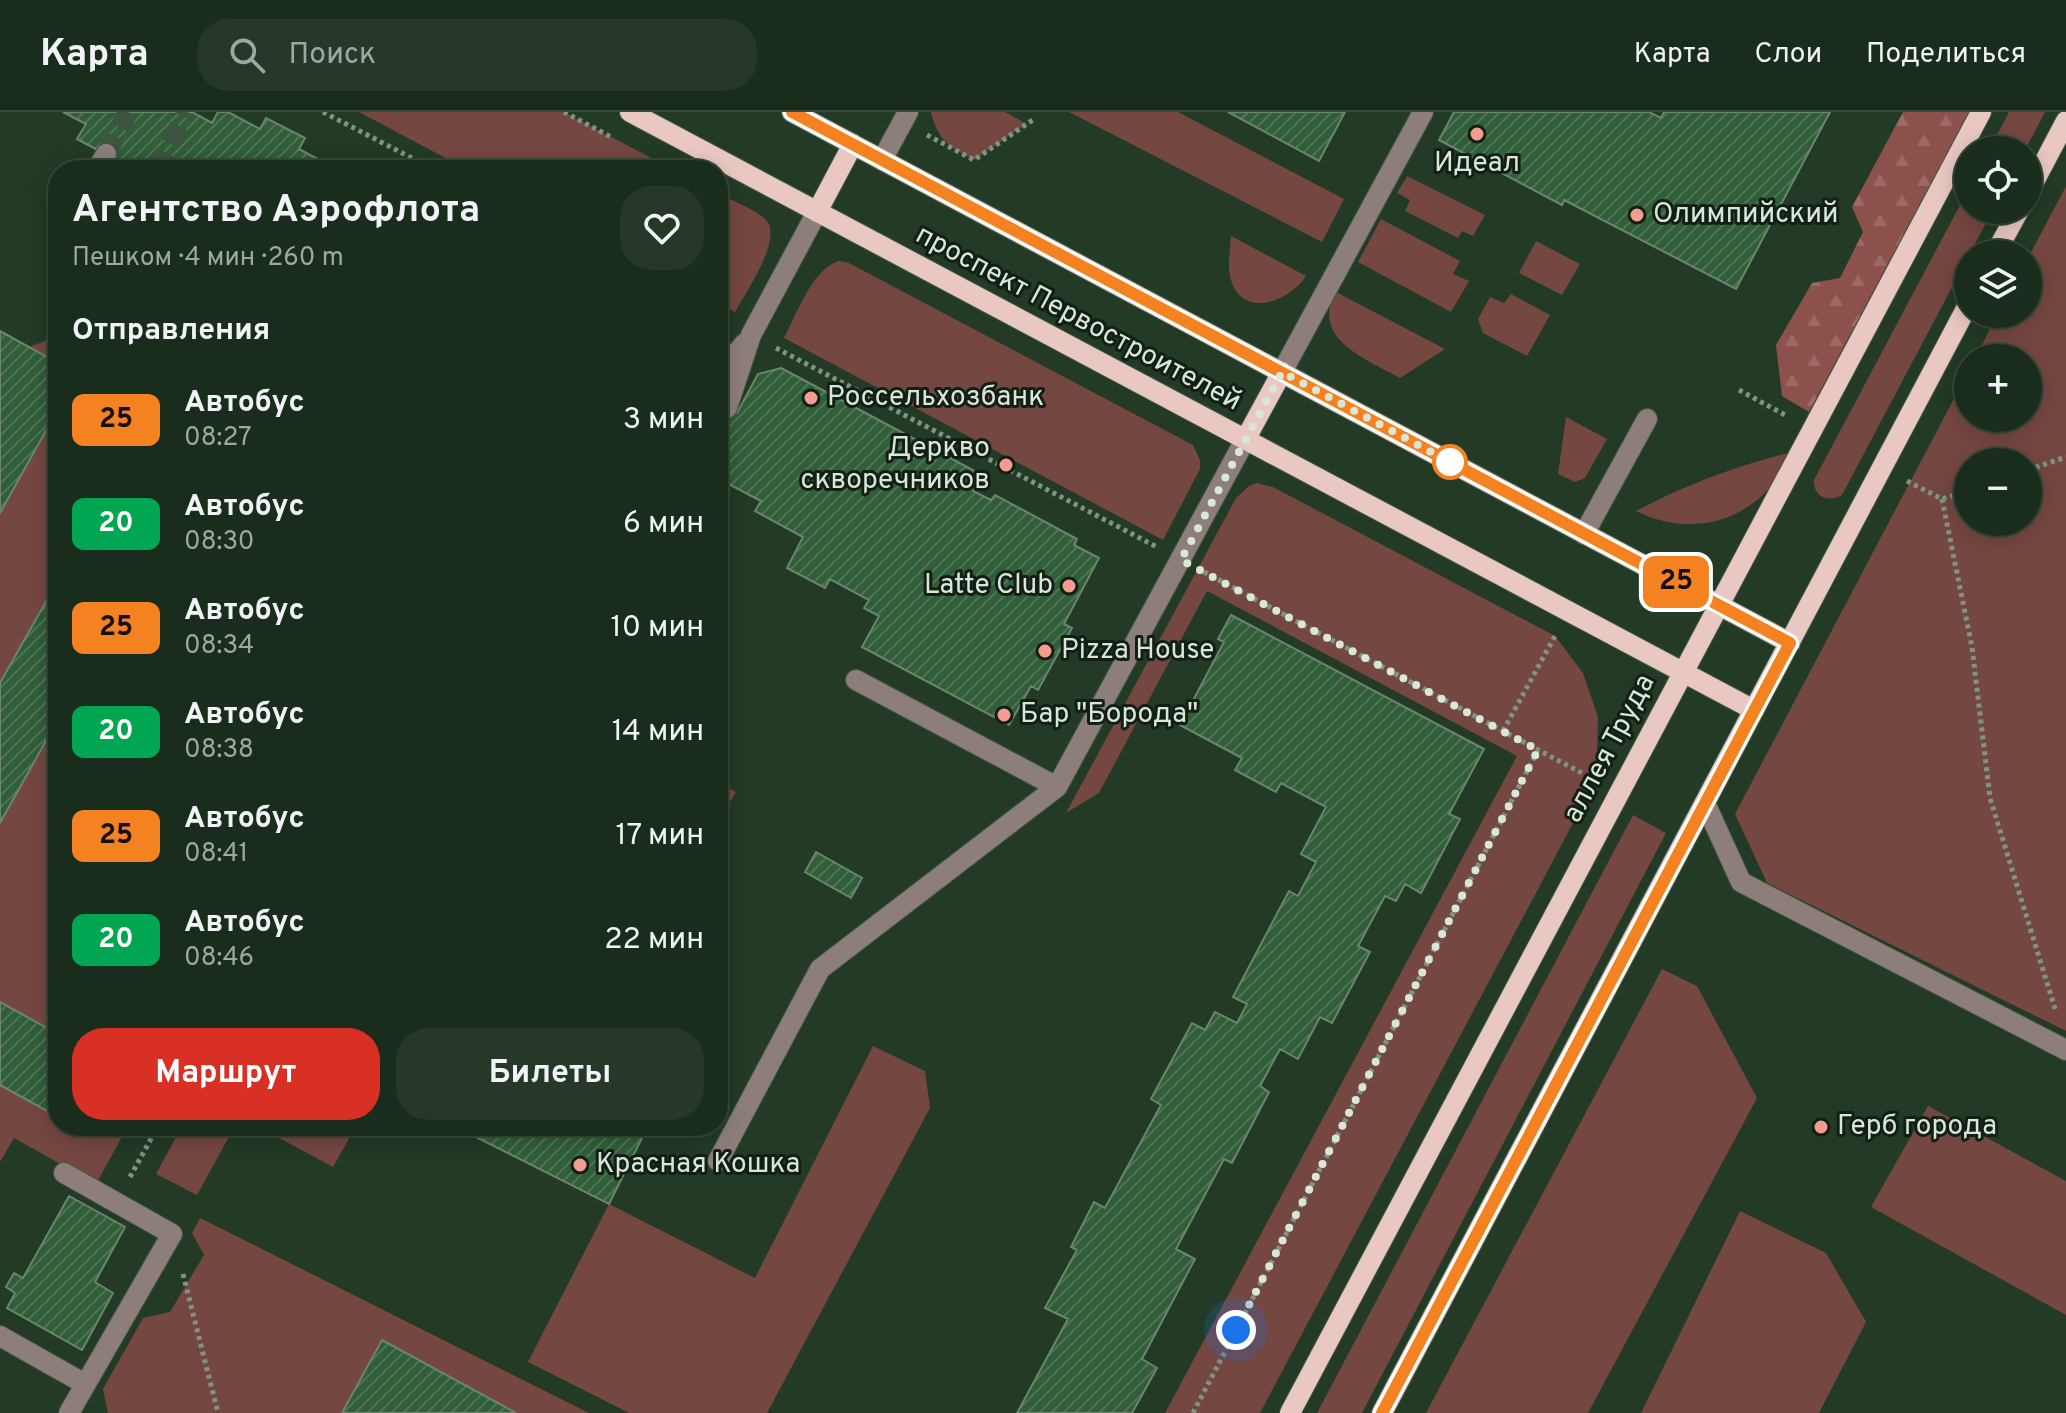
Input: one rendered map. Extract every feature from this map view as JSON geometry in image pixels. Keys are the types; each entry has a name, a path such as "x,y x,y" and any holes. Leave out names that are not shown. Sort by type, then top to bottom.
{"main road":[{"name":"проспект Первостроителей","path":"630,112 720,160"},
{"name":"проспект Первостроителей","path":"792,112 1790,643"},
{"name":"аллея Труда","path":"1290,1413 1981,112"},
{"path":"2042,166 2066,121"},
{"path":"817,212 853,144"},
{"name":"проспект Первостроителей","path":"728,164 1754,710"},
{"path":"1382,1413 1956,328"},
{"path":"1245,440 1282,372"}],"lane":[{"path":"882,160 908,112"},
{"path":"1282,372 1423,112"},
{"path":"728,405 751,335 817,212"},
{"path":"728,364 751,335"},
{"path":"1584,534 1647,419"},
{"path":"718,1161 820,969 1057,787 1245,440"},
{"path":"856,680 1057,787"},
{"path":"1705,803 1741,882 2066,1050"},
{"path":"64,1173 172,1234 69,1413"},
{"path":"0,1336 85,1384"}],"path":[{"path":"323,112 416,160"},
{"path":"974,160 1034,119"},
{"path":"751,335 1595,780"},
{"path":"1739,390 1797,421"},
{"path":"2042,465 2066,457"},
{"path":"1907,481 1942,499 1954,495"},
{"path":"1942,499 1972,647 1990,798 2057,1017"},
{"path":"1503,731 1555,636"},
{"path":"1193,1413 1538,750"},
{"path":"117,1203 153,1136"},
{"path":"172,1234 218,1413"}],"shaded area":[{"path":"359,112 564,112 655,160 449,160"},
{"path":"931,112 1005,112 1027,124 974,160 941,137"},
{"path":"1069,112 1178,112 1344,199 1322,242"},
{"path":"2009,112 2045,112 2032,136 1996,136"},
{"path":"1407,176 1485,215 1473,236 1462,231 1458,238 1405,211 1410,200 1397,193"},
{"path":"2066,186 2066,1031 1767,883 1735,814 1954,399 1954,432 2042,432 2042,344 1982,344 1991,328 2042,328 2042,240 2038,240"},
{"path":"728,198 758,213 767,221 770,230 766,254 735,312 728,308"},
{"path":"1954,216 1954,224 1986,224 1977,240 1954,240 1954,284 1842,495 1822,497 1816,491 1814,480"},
{"path":"1381,219 1460,261 1453,274 1469,281 1451,312 1358,262"},
{"path":"1231,236 1306,276 1299,285 1278,299 1256,303 1246,300 1231,280"},
{"path":"1536,241 1580,264 1562,295 1519,273"},
{"path":"847,262 1193,445 1200,460 1200,469 1163,540 784,338 813,282 830,265"},
{"path":"1336,292 1445,349 1400,378 1359,355 1336,335 1330,323 1330,308"},
{"path":"1511,294 1550,315 1527,356 1483,333 1478,319 1490,297 1504,303"},
{"path":"48,340 48,598 0,683 0,358"},
{"path":"1566,417 1607,439 1585,478 1575,482 1558,474"},
{"path":"1788,453 1767,491 1738,513 1704,523 1687,524 1653,518 1636,511 1710,478"},
{"path":"1257,483 1273,487 1555,636 1583,673 1598,717 1597,764 1581,808 1260,1413 1165,1413 1517,756 1207,591 1099,793 1066,813 1236,498"},
{"path":"48,737 48,1028 0,1002 0,823"},
{"path":"728,788 736,792 728,806"},
{"path":"1633,815 1666,833 1362,1413 1317,1413"},
{"path":"1662,969 1697,986 1757,1098 1588,1413 1426,1413"},
{"path":"873,1046 925,1071 930,1108 767,1413 629,1413 528,1362 609,1204 755,1278"},
{"path":"0,1085 48,1111 48,1136 122,1136 96,1184 14,1138 0,1162"},
{"path":"1928,1106 2066,1181 2066,1315 1871,1207"},
{"path":"177,1136 229,1136 197,1195 156,1174"},
{"path":"276,1136 350,1136 333,1167"},
{"path":"1740,1211 1826,1253 1866,1322 1819,1413 1641,1413"},
{"path":"200,1218 589,1413 108,1413 103,1389 143,1318 170,1312 204,1255 192,1233"}],"green space":[{"path":"1903,112 1969,112 1809,412 1782,396 1776,345 1812,283 1840,278 1863,232 1852,207"}],"building":[{"path":"63,112 192,112 212,123 218,112 228,112 260,129 266,118 305,138 299,149 319,160 116,160 77,139 86,124"},
{"path":"1228,112 1345,112 1319,161"},
{"path":"1454,112 1649,112 1661,118 1664,112 1830,112 1736,289 1564,200 1562,205 1439,140"},
{"path":"0,331 48,357 48,427 0,513"},
{"path":"781,368 982,475 973,491 991,500 995,495 1077,539 1074,545 1099,558 1064,624 1072,628 1038,690 1031,686 1009,725 862,647 879,616 864,608 869,600 830,579 825,588 787,568 803,537 755,511 761,501 728,484 728,408 737,413 758,374"},
{"path":"48,598 48,737 0,823 0,683"},
{"path":"1231,615 1484,749 1449,814 1460,819 1421,893 1405,884 1396,901 1385,896 1358,946 1370,952 1332,1023 1320,1017 1298,1059 1280,1049 1260,1086 1269,1092 1232,1163 1224,1159 1176,1249 1195,1259 1142,1359 1157,1368 1132,1413 1017,1413 1068,1319 1045,1308 1077,1250 1071,1247 1094,1202 1105,1208 1161,1105 1151,1099 1192,1023 1205,1030 1215,1012 1237,1023 1247,1004 1233,997 1289,891 1298,896 1316,862 1301,854 1326,807 1281,783 1276,792 1235,770 1242,758 1180,725 1224,642 1218,639"},
{"path":"816,852 862,878 851,898 805,872"},
{"path":"0,1002 48,1028 48,1111 0,1085"},
{"name":"Красная Кошка","path":"474,1136 643,1136 609,1204"},
{"path":"69,1196 125,1227 95,1282 113,1293 82,1350 7,1308 15,1293 6,1287 14,1273 23,1278"},
{"path":"382,1340 516,1413 342,1413"}],"tunnel":[{"path":"106,154 128,112"},
{"path":"161,160 187,112"}],"bus line":[{"name":"25","path":"792,112 1790,643 1382,1413"}],"place":[{"name":"Идеал","path":"1477,134"},
{"name":"Олимпийский","path":"1637,215"},
{"name":"Россельхозбанк","path":"811,398"},
{"name":"Деркво скворечников","path":"1006,465"},
{"name":"Latte Club","path":"1069,586"},
{"name":"Pizza House","path":"1045,651"},
{"name":"Бар \"Борода\"","path":"1004,715"},
{"name":"Герб города","path":"1821,1127"},
{"name":"Красная Кошка","path":"580,1165"}],"route":[{"path":"1236,1330 1538,750 1181,560 1282,372 1450,462"}]}
